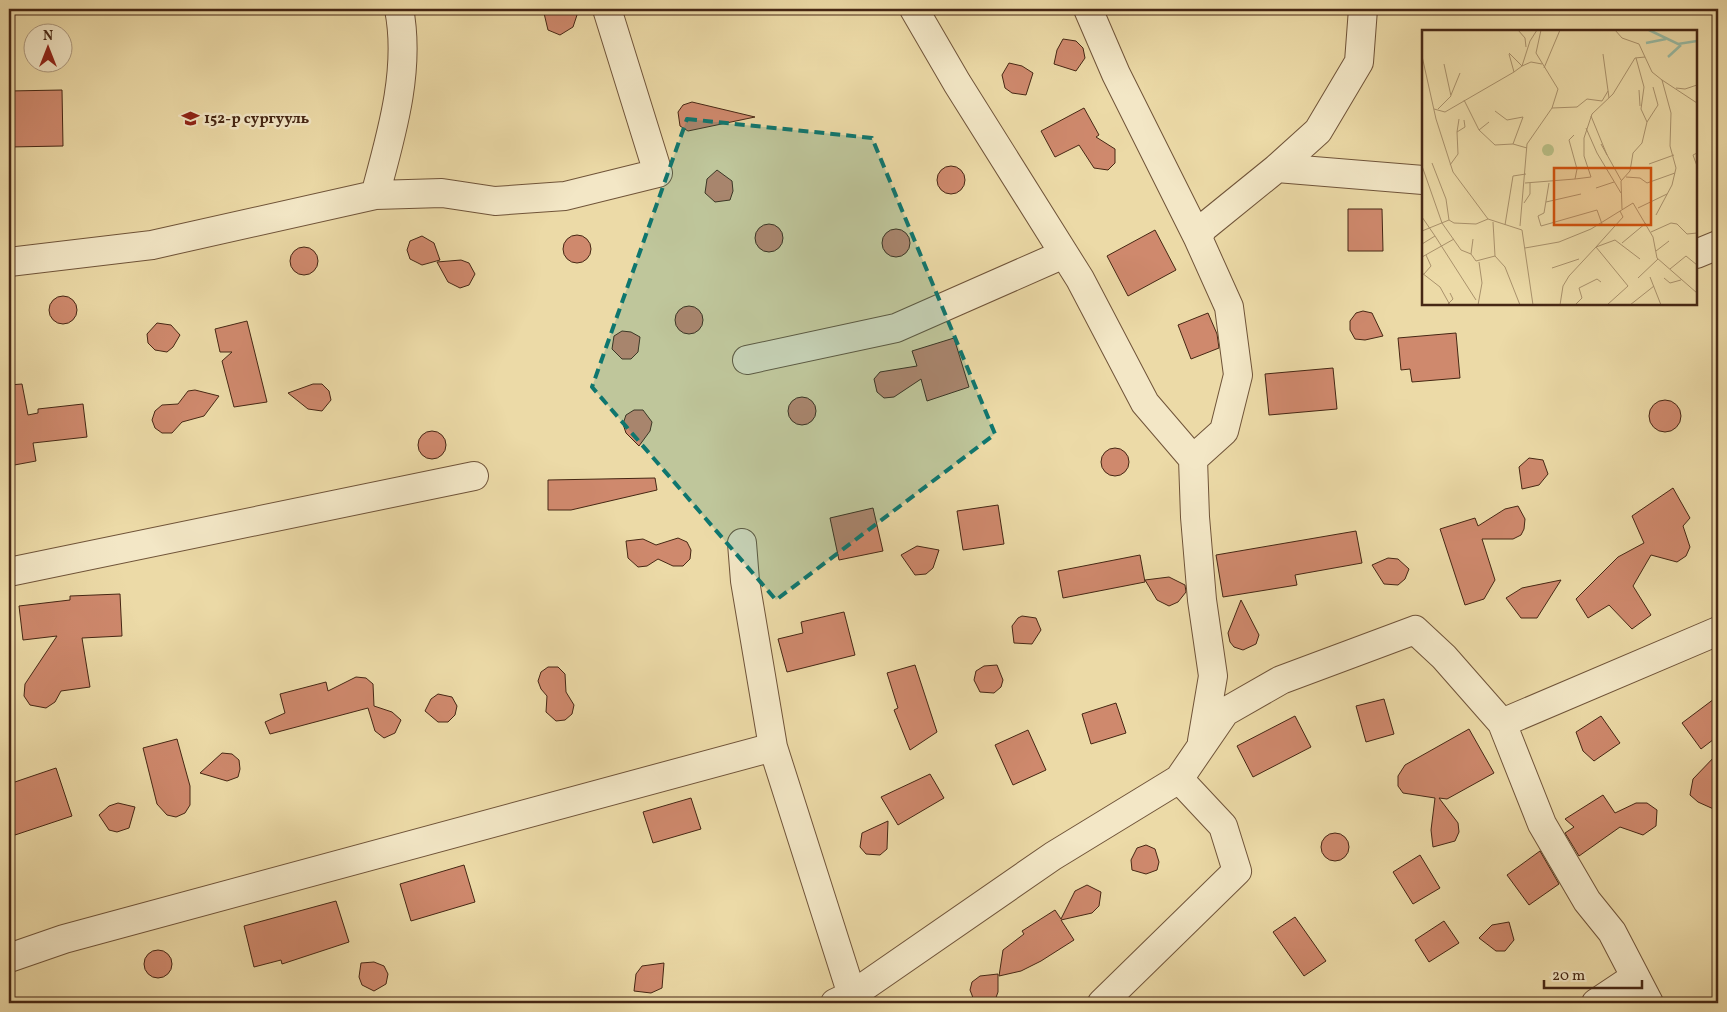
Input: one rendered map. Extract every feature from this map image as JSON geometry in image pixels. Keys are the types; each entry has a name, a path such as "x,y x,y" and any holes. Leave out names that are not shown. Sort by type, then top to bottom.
{"street":[{"path":"376,195 386,155 402,72 403,44 399,9"},
{"path":"9,262 152,246 376,195 442,193 495,201 565,196 658,173 608,9"},
{"path":"914,9 957,83 1080,279 1145,403 1193,459 1195,518 1202,600 1213,676 1201,745"},
{"path":"1088,9 1116,74 1198,238 1229,308 1238,376 1224,431 1193,459"},
{"path":"1198,238 1204,228 1277,168 1318,131 1359,62 1363,9"},
{"path":"1277,168 1422,180"},
{"path":"1697,254 1718,245"},
{"path":"747,360 896,328 1064,254"},
{"path":"9,572 474,476"},
{"path":"742,543 745,581 773,746 844,999 1052,856 1179,779 1225,712 1281,680 1415,630 1444,657 1502,723 1542,824 1587,901 1612,932 1649,1003"},
{"path":"1502,723 1718,631"},
{"path":"9,958 64,939 773,746"},
{"path":"1102,1003 1238,870 1223,826 1179,779"},
{"path":"1596,1003 1635,977"}],"highlighted area":[{"path":"687,119 872,138 995,434 776,600 592,387"}],"building":[{"path":"543,9 579,9 573,27 560,35 548,30"},
{"path":"1063,39 1076,41 1083,48 1085,58 1076,71 1054,64 1057,50"},
{"path":"1009,63 1022,66 1033,73 1026,95 1012,93 1005,88 1002,75"},
{"path":"62,90 63,146 9,147 9,91"},
{"path":"692,102 755,117 688,131 680,126 678,112 683,105"},
{"path":"1084,108 1099,135 1096,137 1115,149 1115,163 1108,170 1094,168 1079,145 1055,157 1041,131"},
{"path":"951,166 961,170 965,180 961,190 951,194 941,190 937,180 941,170"},
{"path":"717,170 732,181 733,191 730,200 715,202 705,193 707,179"},
{"path":"1348,209 1382,209 1383,251 1348,251"},
{"path":"769,224 779,228 783,238 779,248 769,252 759,248 755,238 759,228"},
{"path":"896,229 906,233 910,243 906,253 896,257 886,253 882,243 886,233"},
{"path":"1155,230 1176,270 1128,296 1107,256"},
{"path":"577,235 587,239 591,249 587,259 577,263 567,259 563,249 567,239"},
{"path":"422,236 434,243 440,260 422,265 410,259 407,250 410,241"},
{"path":"304,247 314,251 318,261 314,271 304,275 294,271 290,261 294,251"},
{"path":"461,260 469,263 475,274 469,285 460,288 448,282 437,262"},
{"path":"63,296 73,300 77,310 73,320 63,324 53,320 49,310 53,300"},
{"path":"689,306 699,310 703,320 699,330 689,334 679,330 675,320 679,310"},
{"path":"1363,311 1372,313 1383,336 1365,340 1355,339 1350,330 1350,321 1356,313"},
{"path":"1208,313 1217,334 1219,348 1191,359 1178,325"},
{"path":"247,321 267,402 234,407 222,361 232,352 220,352 215,329"},
{"path":"157,323 171,325 180,335 173,347 167,352 155,350 148,343 147,334"},
{"path":"622,331 631,332 640,337 638,352 631,359 622,359 612,349 614,336"},
{"path":"1456,333 1460,378 1412,382 1410,369 1401,370 1398,338"},
{"path":"954,338 969,387 927,401 921,379 894,397 884,398 877,392 874,379 880,372 917,366 912,351"},
{"path":"1333,368 1337,409 1269,415 1265,374"},
{"path":"22,384 28,415 38,413 38,409 83,404 87,437 33,443 36,461 9,466 9,385"},
{"path":"313,384 322,384 329,391 331,400 322,411 308,409 288,393"},
{"path":"195,390 219,396 204,416 182,422 172,433 162,433 155,428 152,420 155,411 162,405 178,404 188,391"},
{"path":"802,397 812,401 816,411 812,421 802,425 792,421 788,411 792,401"},
{"path":"1665,400 1677,404 1681,416 1677,428 1665,432 1653,428 1649,416 1653,404"},
{"path":"634,410 643,410 652,422 650,431 639,446 626,433 623,424 626,415"},
{"path":"432,431 442,435 446,445 442,455 432,459 422,455 418,445 422,435"},
{"path":"1115,448 1125,452 1129,462 1125,472 1115,476 1105,472 1101,462 1105,452"},
{"path":"1529,458 1543,460 1548,474 1539,485 1522,489 1519,467"},
{"path":"655,478 657,490 571,510 548,510 548,480"},
{"path":"1673,488 1690,518 1683,526 1690,547 1686,556 1677,562 1651,555 1633,586 1651,615 1632,629 1609,605 1588,618 1576,599 1618,557 1644,543 1632,516"},
{"path":"998,505 1004,544 963,550 957,511"},
{"path":"1518,506 1525,519 1521,535 1513,539 1482,539 1495,580 1484,599 1465,605 1440,529 1475,518 1478,526 1505,509"},
{"path":"873,508 883,551 839,560 830,518"},
{"path":"1356,531 1362,563 1295,575 1297,585 1223,597 1216,555"},
{"path":"678,538 687,542 691,550 690,559 683,566 673,566 658,559 647,566 638,567 628,558 626,541 643,539 656,545"},
{"path":"917,546 939,550 933,568 926,574 915,575 901,555"},
{"path":"1140,555 1145,582 1063,598 1058,571"},
{"path":"1388,558 1398,559 1409,569 1405,579 1398,585 1384,584 1372,565"},
{"path":"1169,577 1185,585 1186,592 1178,602 1169,606 1157,600 1145,580"},
{"path":"1561,580 1537,618 1521,618 1506,598 1522,588"},
{"path":"120,594 122,636 82,638 90,687 61,691 55,702 46,708 30,705 24,696 25,684 57,636 23,640 19,606 70,600 70,596"},
{"path":"1241,600 1259,635 1256,644 1243,650 1234,647 1230,642 1228,633"},
{"path":"844,612 855,655 787,672 778,639 803,633 801,622"},
{"path":"1022,616 1036,618 1041,630 1032,644 1014,643 1012,626"},
{"path":"915,665 937,732 910,750 894,710 898,708 887,673"},
{"path":"997,665 1003,680 1001,687 994,693 980,692 974,680 976,671 984,666"},
{"path":"548,667 558,667 565,674 566,692 574,705 572,714 565,720 556,721 546,712 547,696 541,689 538,681 541,672"},
{"path":"356,677 366,678 373,684 374,706 392,712 401,720 395,733 384,738 375,731 368,708 270,734 265,722 285,713 280,694 326,682 328,691"},
{"path":"438,694 452,697 457,706 455,715 448,722 438,722 425,711 431,699"},
{"path":"1718,696 1718,736 1701,749 1682,723"},
{"path":"1384,699 1394,734 1366,742 1356,706"},
{"path":"1116,703 1126,733 1091,744 1082,714"},
{"path":"1295,716 1311,747 1253,777 1237,746"},
{"path":"1601,716 1620,743 1594,761 1583,751 1576,732"},
{"path":"1469,729 1494,773 1447,799 1439,798 1458,823 1459,832 1455,841 1433,847 1431,830 1435,798 1403,793 1398,786 1398,776 1405,765"},
{"path":"1028,730 1046,770 1013,785 995,745"},
{"path":"177,739 190,786 190,805 185,813 176,817 167,815 157,804 143,748"},
{"path":"222,753 232,754 239,760 240,769 238,777 227,781 200,773"},
{"path":"1718,753 1718,811 1698,802 1690,795 1693,779"},
{"path":"56,768 72,816 15,835 9,816 9,784"},
{"path":"930,774 944,798 898,825 881,797"},
{"path":"1603,795 1615,813 1636,803 1647,803 1657,810 1656,826 1643,835 1620,827 1579,856 1565,833 1574,827 1565,819"},
{"path":"691,798 701,829 653,843 643,812"},
{"path":"118,803 135,807 129,828 117,832 109,830 99,815 109,806"},
{"path":"888,821 887,849 880,855 866,854 860,847 862,833"},
{"path":"1335,833 1345,837 1349,847 1345,857 1335,861 1325,857 1321,847 1325,837"},
{"path":"1146,845 1155,849 1159,862 1157,870 1146,874 1132,870 1131,860 1137,848"},
{"path":"1540,851 1559,884 1529,905 1507,875"},
{"path":"1420,855 1440,888 1413,904 1393,872"},
{"path":"464,865 475,902 411,921 400,884"},
{"path":"1087,885 1101,892 1099,906 1092,913 1061,920 1074,940 1021,971 999,976 1003,950 1024,934 1022,931 1055,910 1061,919 1075,891"},
{"path":"336,901 349,942 282,964 281,960 254,967 244,926"},
{"path":"1295,917 1326,961 1304,976 1273,932"},
{"path":"1444,921 1459,943 1429,962 1415,940"},
{"path":"1509,922 1514,940 1505,951 1496,951 1479,938 1492,925"},
{"path":"158,950 168,954 172,964 168,974 158,978 148,974 144,964 148,954"},
{"path":"374,962 384,966 388,974 386,984 374,991 362,985 359,977 361,963"},
{"path":"664,963 662,988 651,993 634,991 636,974 642,966"},
{"path":"998,974 998,992 994,1003 975,1003 970,990 972,982 980,976"}],"place":[{"name":"152-р сургууль","path":"190,118"}]}
